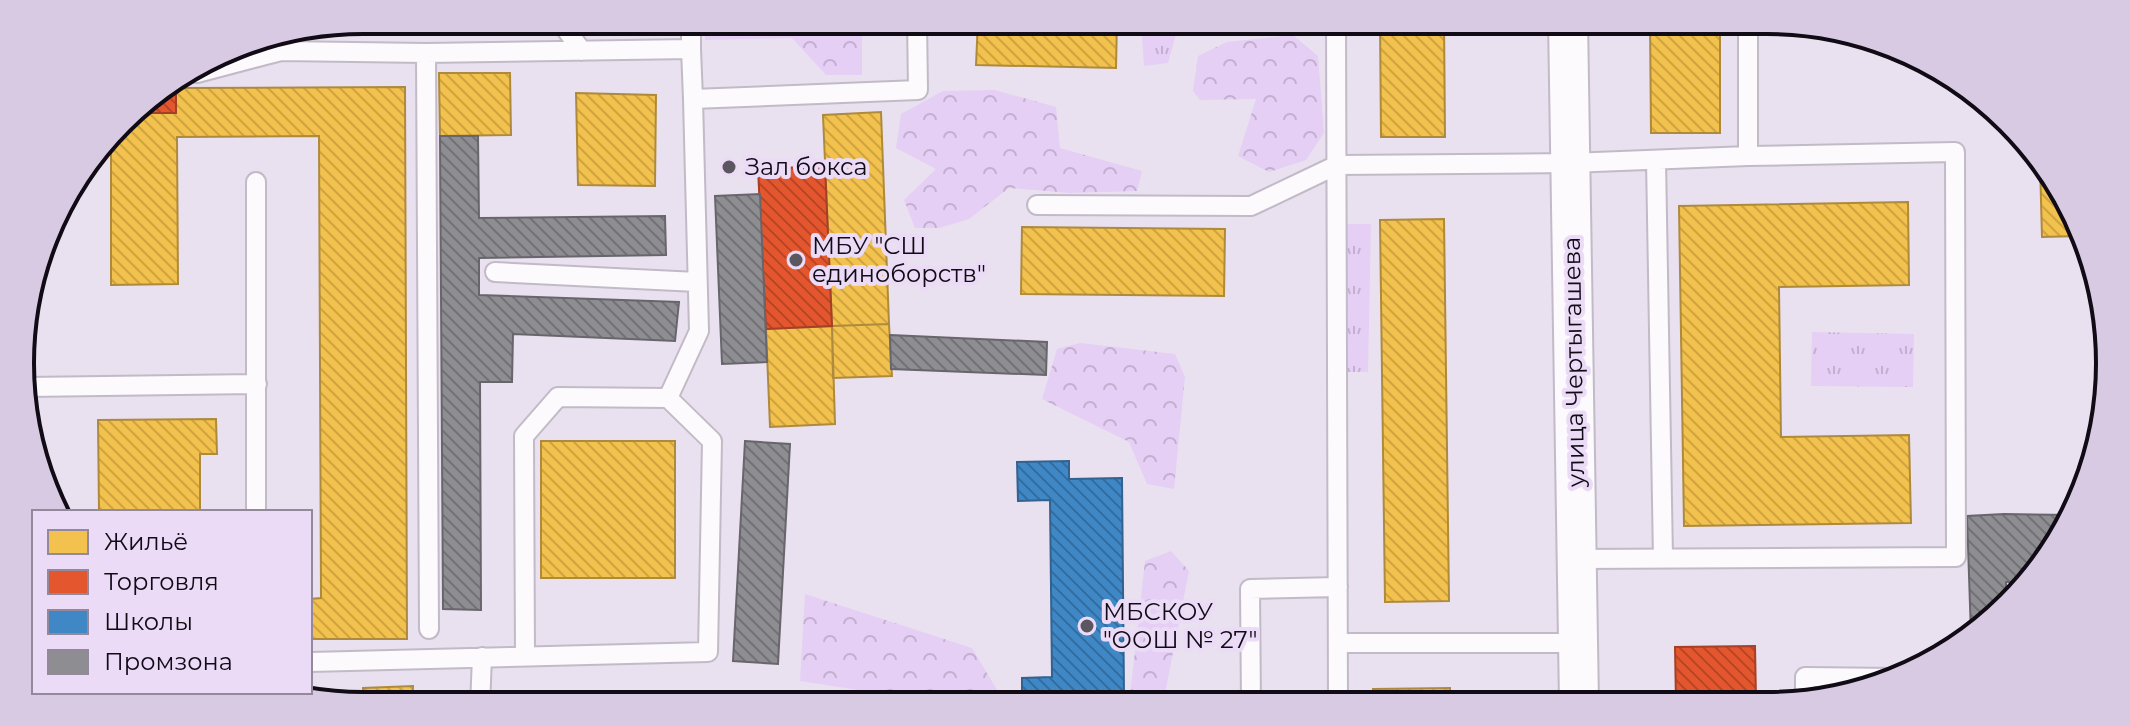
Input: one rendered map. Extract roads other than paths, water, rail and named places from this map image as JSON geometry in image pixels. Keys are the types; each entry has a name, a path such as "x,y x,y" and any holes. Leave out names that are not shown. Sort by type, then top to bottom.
{"street":[{"name":"улица Чертыгашева","path":"1568,34 1579,692"}],"lane":[{"path":"569,34 582,51"},
{"path":"668,398 699,331 691,34"},
{"path":"693,99 918,90 917,34"},
{"path":"1336,34 1338,692"},
{"path":"1748,34 1748,156"},
{"path":"227,63 281,51 426,53 691,49"},
{"path":"426,53 429,629"},
{"path":"1037,205 1251,206 1337,165 1570,163 1955,152 1956,557 1577,559"},
{"path":"1656,160 1663,558"},
{"path":"256,182 256,510"},
{"path":"495,272 697,282"},
{"path":"35,387 257,384"},
{"path":"312,662 708,652 712,441 668,398 558,397 524,436 525,656"},
{"path":"1251,692 1250,589 1338,587"},
{"path":"1339,643 1578,643"},
{"path":"481,692 482,657"},
{"path":"1805,689 1805,677 1864,678"}],"place":[{"name":"Зал бокса","path":"729,167"},
{"name":"МБУ \"СШ единоборств\"","path":"796,260"},
{"name":"МБСКОУ \"ООШ № 27\"","path":"1087,626"}]}
